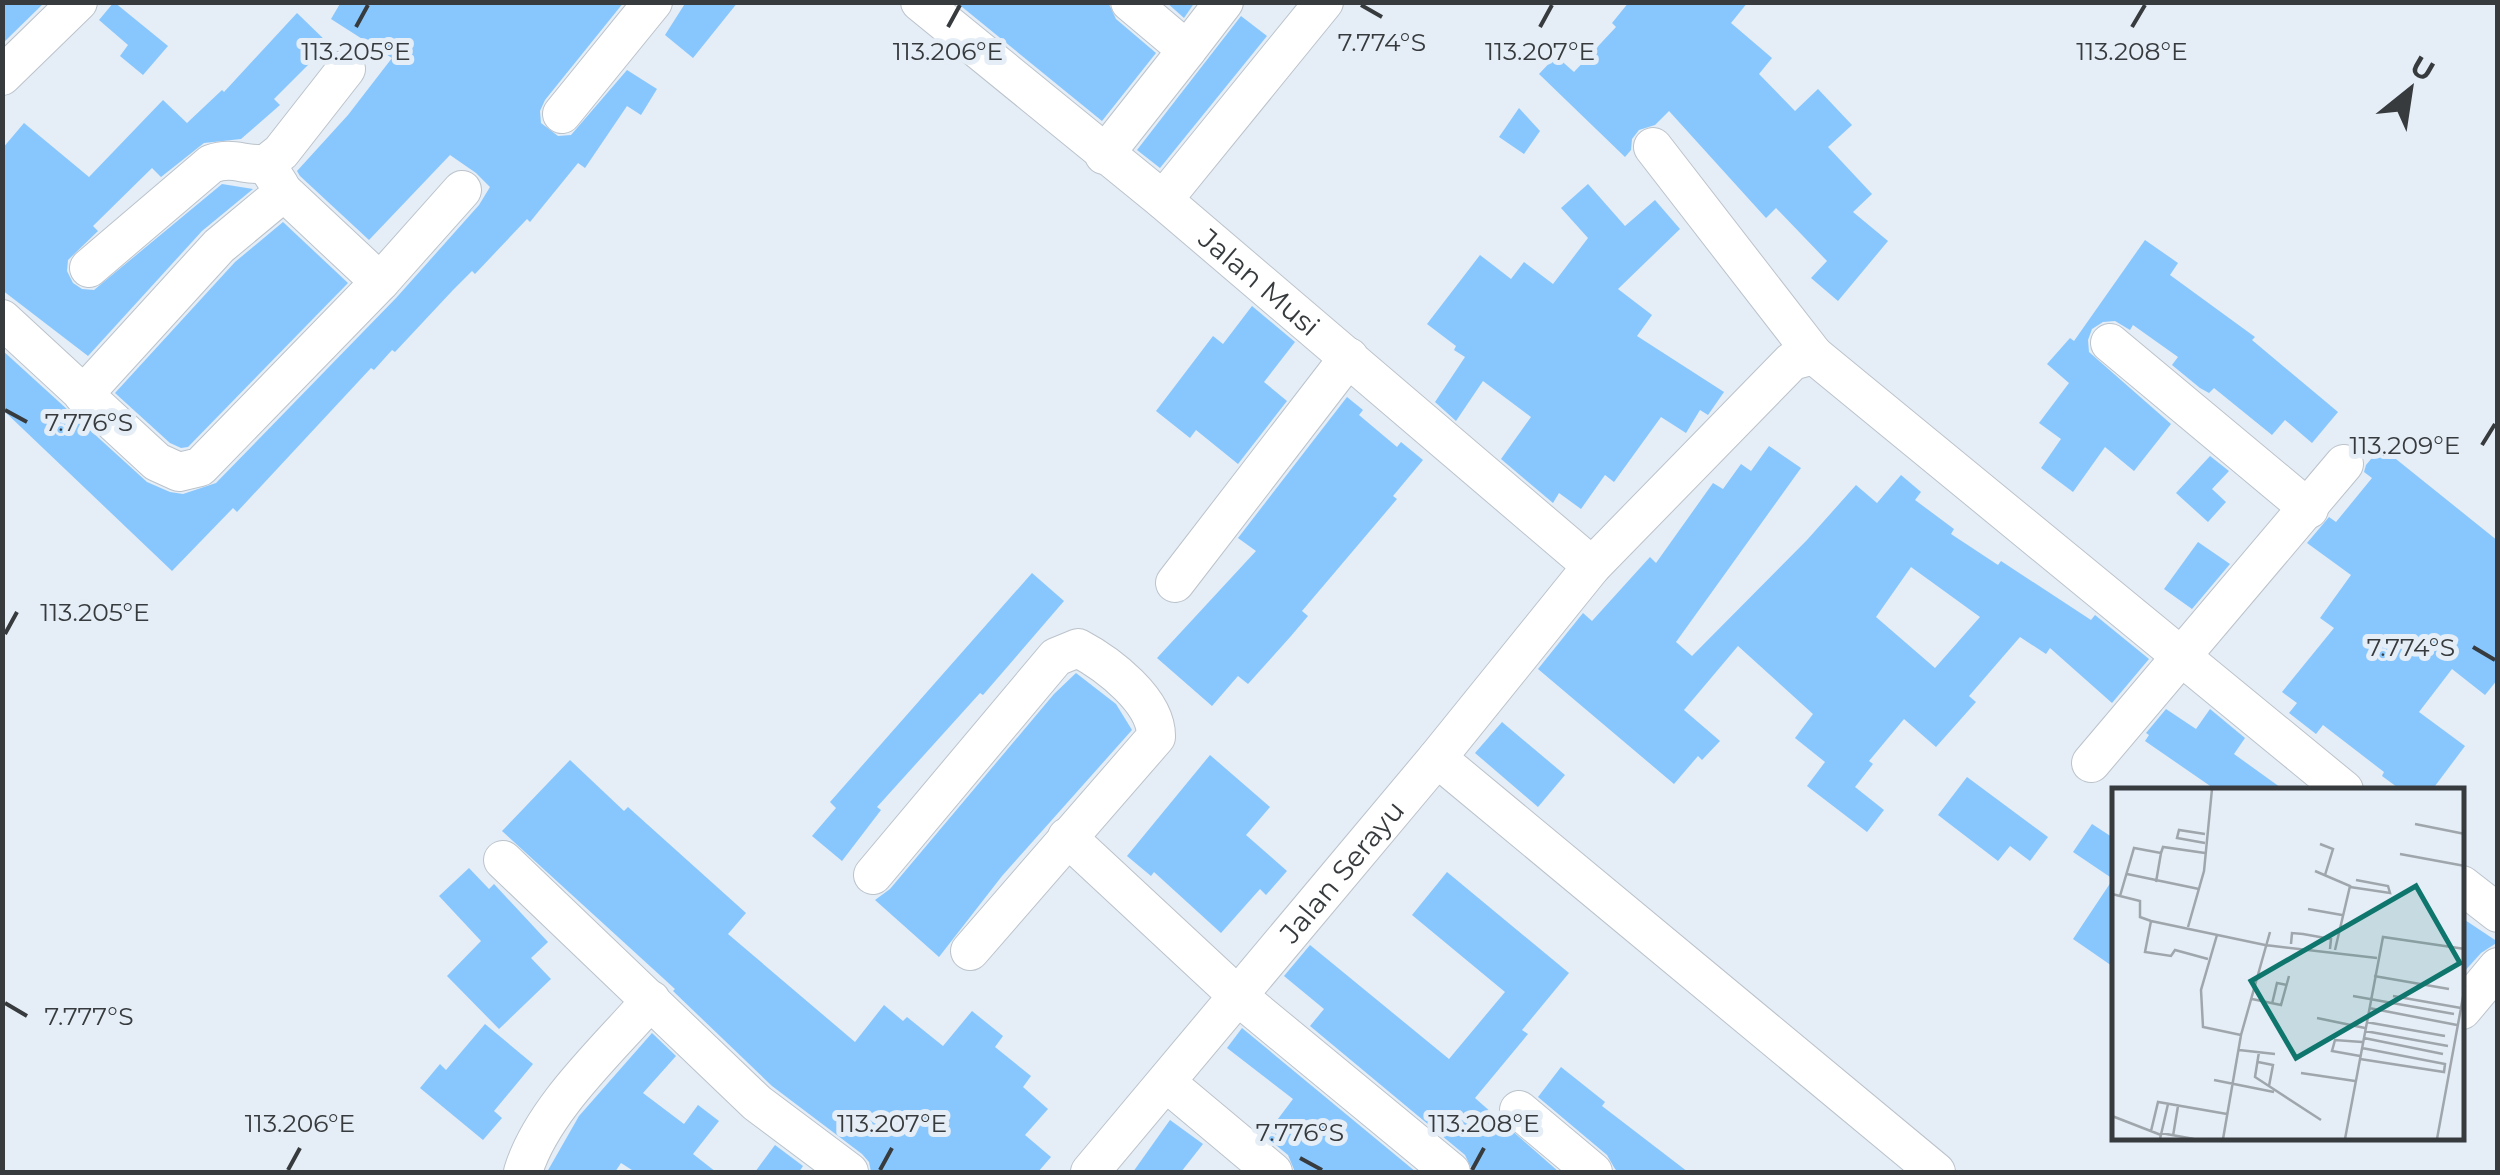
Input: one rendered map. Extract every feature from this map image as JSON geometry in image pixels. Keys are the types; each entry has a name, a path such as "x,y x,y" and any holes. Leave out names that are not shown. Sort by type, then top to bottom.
{"street":[{"path":"2,76 78,2"},
{"path":"562,114 652,2"},
{"name":"Jalan Musi","path":"920,2 1350,356 1592,566"},
{"path":"1130,2 1187,50"},
{"path":"1104,155 1224,2"},
{"path":"1163,200 1324,2"},
{"path":"82,395 219,246 275,178 281,152 346,69"},
{"path":"1653,147 1814,356 2180,658 2304,778 2337,788"},
{"path":"89,268 211,164 230,158 275,178 380,282"},
{"path":"2,320 156,462 180,472 200,466 380,282 462,190"},
{"path":"2110,343 2309,509"},
{"path":"1175,583 1350,356"},
{"name":"Jalan Serayu","path":"1090,1172 1168,1084 1592,566 1774,376 1792,361 1814,356"},
{"path":"2090,763 2344,464"},
{"path":"873,874 1056,657 1078,648 1120,678 1150,711 1156,737 970,950"},
{"path":"1437,758 1936,1172"},
{"path":"1067,837 1240,997 1451,1172"},
{"path":"503,860 758,1103 849,1172"},
{"path":"2465,887 2498,913"},
{"path":"2465,1006 2498,967"},
{"path":"523,1172 554,1112 651,1000"},
{"path":"1168,1084 1273,1172"},
{"path":"1519,1110 1594,1172"}],"building":[{"path":"2,2 45,2 2,44"},
{"path":"114,2 168,46 143,75 120,56 128,45 99,20"},
{"path":"341,2 624,2 545,100 540,111 541,123 558,136 571,135 627,70 657,89 641,115 627,106 585,168 578,163 530,222 527,219 475,274 472,271 395,352 392,350 374,370 371,368 237,512 233,508 172,571 2,409 2,350 147,482 183,494 216,483 397,297 479,205 490,187 450,155 369,240 300,176 297,171 348,115 392,58 331,19"},
{"path":"686,2 738,2 693,58 665,35"},
{"path":"956,2 1108,2 1116,19 1156,53 1102,121"},
{"path":"1166,2 1195,2 1184,18"},
{"path":"1629,2 1748,2 1731,23 1772,58 1759,74 1795,111 1818,89 1852,125 1828,147 1872,194 1853,212 1888,241 1838,301 1811,278 1827,261 1776,208 1766,218 1669,111 1655,125 1639,130 1625,157 1539,74 1556,56 1574,72 1616,27 1612,23"},
{"path":"297,13 329,44 274,99 280,105 241,139 204,143 161,177 152,168 93,226 98,231 68,260 67,271 73,283 94,290 222,184 253,189 202,231 88,356 2,290 2,149 24,123 89,177 163,100 187,123 224,92"},
{"path":"1241,16 1267,36 1160,168 1137,150"},
{"path":"1519,108 1540,131 1524,154 1499,137"},
{"path":"1588,184 1625,226 1655,200 1680,229 1618,289 1652,315 1637,336 1724,392 1708,415 1700,410 1686,433 1661,417 1614,482 1605,475 1581,509 1559,493 1553,503 1501,459 1531,417 1483,381 1456,421 1435,402 1465,357 1427,324 1480,255 1511,279 1524,262 1553,284 1588,238 1561,208"},
{"path":"283,222 348,283 188,447 170,443 115,393 235,262"},
{"path":"2145,240 2178,263 2170,275 2255,337 2252,340 2338,412 2312,443 2285,420 2272,435 2214,388 2209,393 2200,388 2172,365 2178,357 2133,325 2130,330 2115,321 2103,322 2092,329 2089,352 2171,424 2134,471 2105,447 2073,492 2041,468 2061,439 2039,423 2069,383 2047,364 2070,338 2074,341"},
{"path":"1252,306 1295,342 1264,382 1287,401 1238,464 1196,430 1190,438 1156,411 1213,336 1223,344"},
{"path":"1347,397 1363,410 1359,415 1397,447 1401,442 1423,460 1393,496 1397,499 1302,611 1308,616 1291,636 1248,684 1238,676 1212,706 1157,658 1256,551 1238,538"},
{"path":"1769,446 1801,468 1676,642 1692,656 1856,485 1877,503 1901,475 1921,492 1915,500 1954,529 1951,534 1998,565 2001,561 2091,620 2095,615 2149,659 2112,703 2050,648 2046,654 2020,637 1969,696 1976,702 1936,747 1904,719 1869,761 1873,764 1855,787 1884,810 1867,832 1807,786 1825,762 1795,738 1813,714 1738,646 1684,710 1720,741 1702,760 1698,756 1674,784 1538,669 1583,613 1592,621 1650,557 1656,563 1713,483 1723,489 1741,464 1751,471","holes":["1911,567 1980,617 1935,668 1876,617"]},
{"path":"2381,447 2498,541 2498,679 2485,695 2452,669 2419,712 2465,746 2434,788 2398,788 2382,776 2384,772 2323,725 2316,734 2289,713 2297,703 2282,692 2334,628 2320,618 2351,575 2307,543 2329,517 2336,522 2372,478 2364,472"},
{"path":"2210,456 2229,471 2212,489 2226,502 2208,522 2176,493"},
{"path":"2198,542 2230,564 2192,609 2164,589"},
{"path":"1032,573 1064,601 983,695 980,693 877,807 881,810 842,861 812,836 836,808 830,802"},
{"path":"1076,673 1116,704 1132,730 1002,876 939,957 875,900 890,889"},
{"path":"2166,709 2196,729 2210,709 2245,738 2234,754 2281,788 2213,788 2145,741 2149,735 2146,733"},
{"path":"1502,722 1565,775 1538,807 1475,753"},
{"path":"1210,755 1270,807 1246,835 1287,871 1266,895 1260,889 1221,933 1154,872 1151,876 1127,856"},
{"path":"570,760 624,811 628,807 746,913 728,934 855,1042 884,1005 903,1021 907,1017 943,1046 972,1011 1003,1036 995,1047 1031,1076 1023,1087 1048,1109 1025,1135 1051,1157 1038,1172 871,1172 862,1154 772,1086 675,989 502,831"},
{"path":"1967,777 2048,837 2030,861 2010,846 1998,861 1938,815"},
{"path":"2092,824 2112,837 2112,878 2073,852"},
{"path":"469,868 489,889 494,884 548,942 531,958 551,979 499,1029 447,976 481,941 439,896"},
{"path":"1447,872 1569,973 1522,1030 1528,1034 1475,1098 1559,1172 1473,1172 1465,1155 1310,1026 1324,1009 1284,976 1310,945 1449,1059 1505,992 1412,915"},
{"path":"2112,880 2112,966 2073,939"},
{"path":"2465,920 2498,942 2465,971"},
{"path":"485,1024 533,1064 494,1111 502,1118 483,1140 420,1088 440,1064 446,1070"},
{"path":"1242,1028 1416,1172 1295,1172 1288,1155 1265,1136 1293,1099 1227,1048"},
{"path":"652,1033 676,1056 643,1093 684,1124 698,1105 719,1121 693,1154 716,1172 635,1172 621,1163 615,1172 547,1172 579,1116"},
{"path":"1561,1067 1605,1102 1602,1106 1688,1172 1615,1169 1607,1155 1538,1097"},
{"path":"1170,1120 1203,1144 1181,1172 1133,1172"},
{"path":"775,1145 803,1166 799,1172 755,1172"}]}
